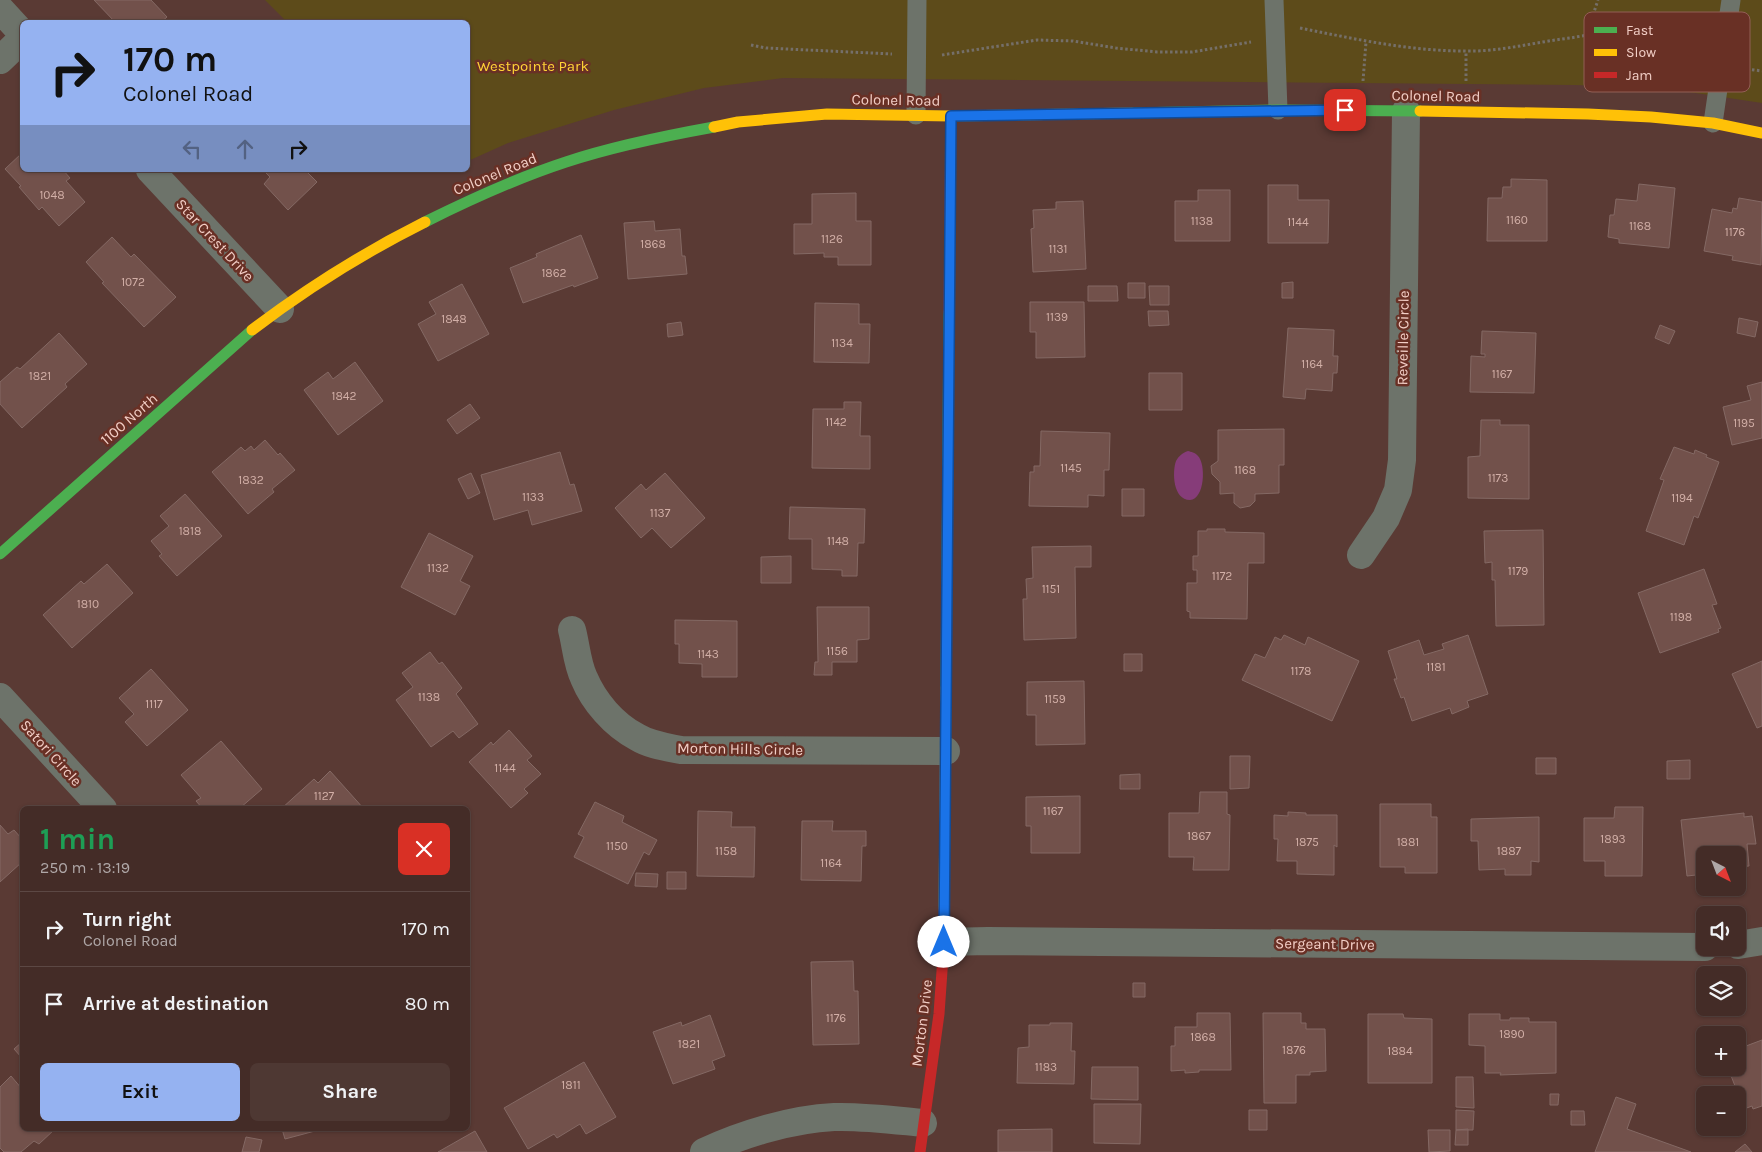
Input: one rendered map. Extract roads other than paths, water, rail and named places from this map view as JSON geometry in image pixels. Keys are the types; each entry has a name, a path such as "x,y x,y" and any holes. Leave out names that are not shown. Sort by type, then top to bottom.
{"street":[{"path":"0,9 20,31"},
{"path":"0,60 20,41"},
{"name":"Colonel Road","path":"280,309 343,268 411,229 486,192 566,162 650,138 738,122 827,114 951,116 1278,110 1406,111 1588,114 1713,123 1762,132"},
{"name":"Reveille Circle","path":"1361,555 1389,511 1398,490 1402,460 1406,111"},
{"name":"Morton Drive","path":"920,1152 939,1018 944,942 951,116"},
{"name":"Star Crest Drive","path":"152,172 280,309"},
{"name":"1100 North","path":"0,554 250,332 280,309"},
{"name":"Morton Hills Circle","path":"572,630 583,677 598,702 617,723 637,738 659,746 681,750 946,751"},
{"name":"Satori Circle","path":"0,696 100,806"},
{"path":"1746,944 1762,941"},
{"name":"Sergeant Drive","path":"944,942 1696,947"},
{"path":"704,1152 752,1134 797,1122 834,1117 878,1118 923,1123"}],"lane":[{"path":"916,116 917,0"},
{"path":"1274,0 1278,110"},
{"path":"1713,123 1718,92"}],"park label":[{"name":"Westpointe Park","path":"533,66"}]}
